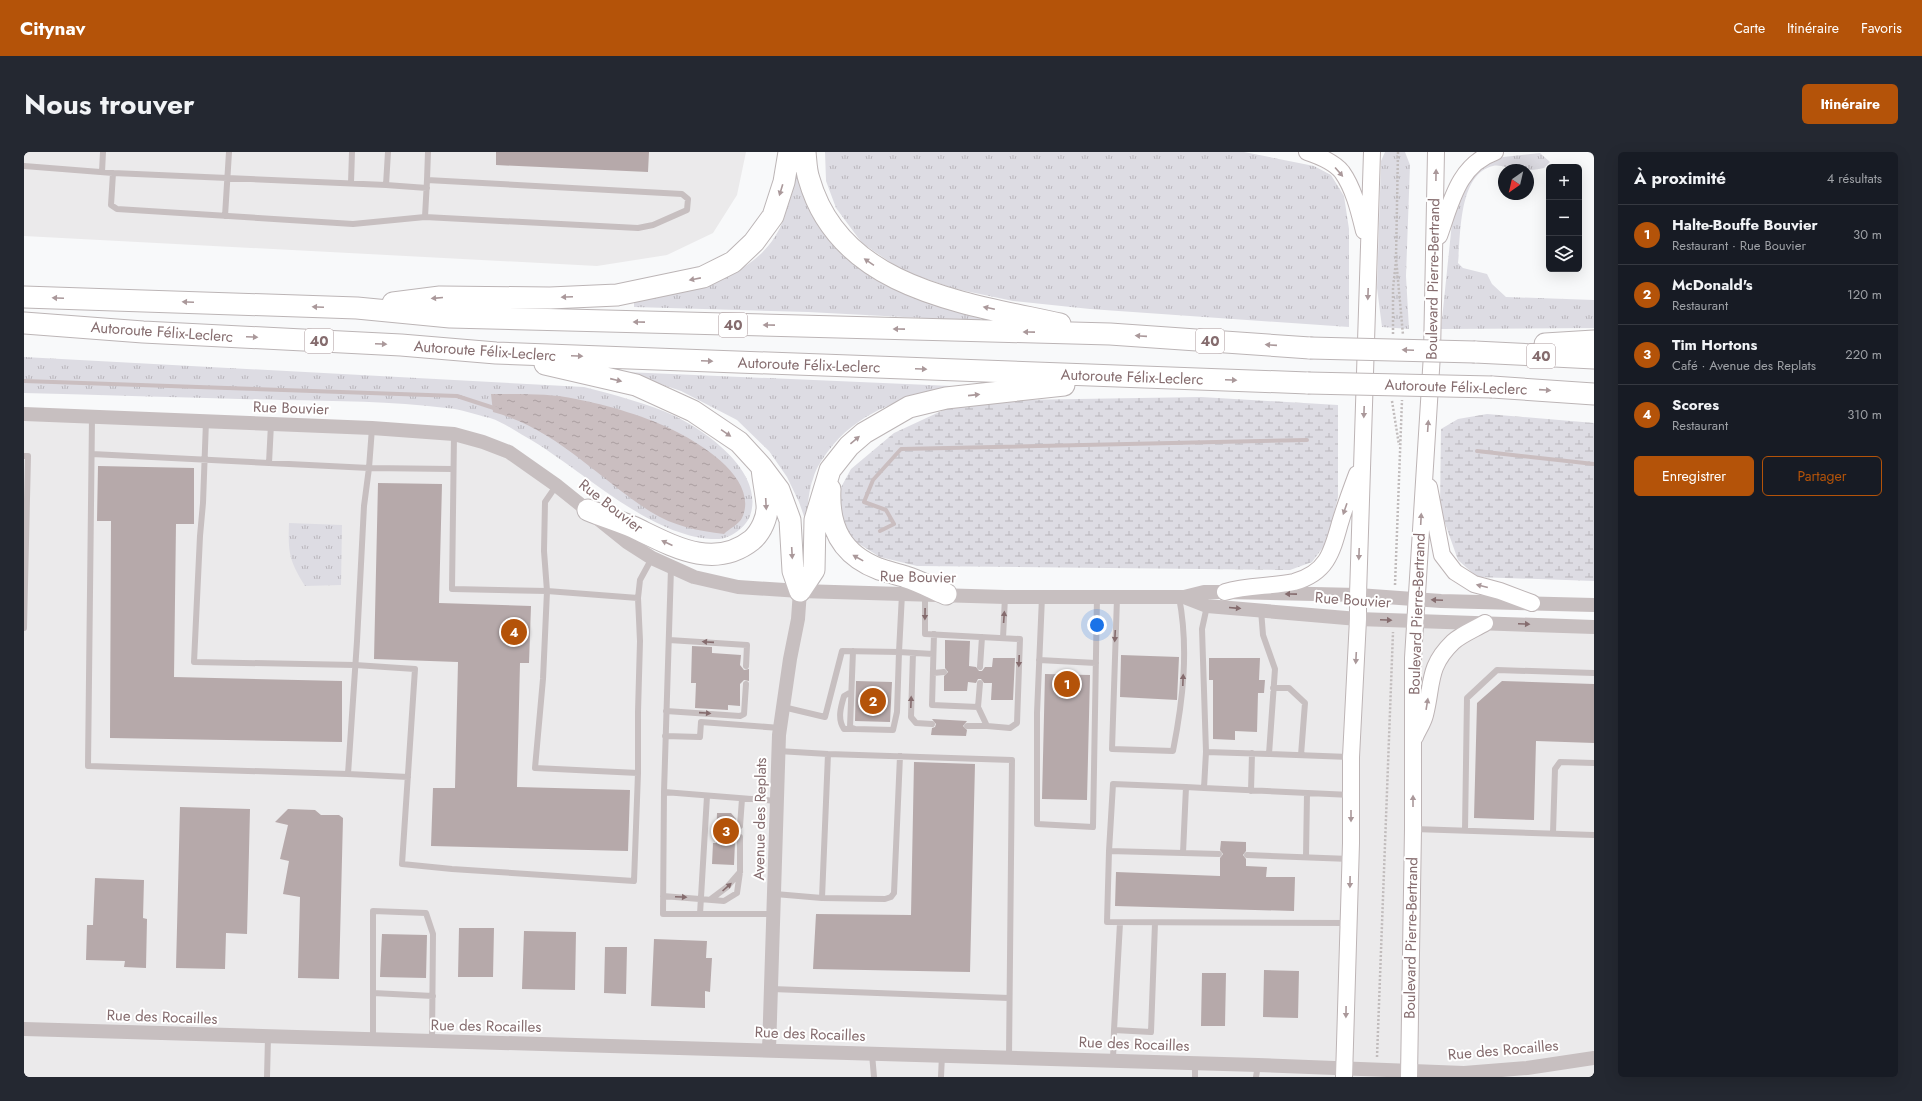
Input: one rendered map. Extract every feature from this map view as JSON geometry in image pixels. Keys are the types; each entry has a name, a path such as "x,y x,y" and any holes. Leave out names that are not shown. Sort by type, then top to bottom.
{"highway":[{"path":"357,308 440,297 550,298 617,294 703,277 733,262 754,242 773,216 784,182 789,152"},
{"path":"805,152 808,178 820,208 838,237 880,270 916,288 952,300 1110,334"},
{"name":"Autoroute Félix-Leclerc","path":"24,296 357,308 450,317 1110,334 1310,348 1594,358"},
{"name":"Autoroute Félix-Leclerc","path":"24,323 143,332 400,345 496,353 1308,383 1492,387 1593,394"},
{"path":"24,333 143,332"},
{"path":"1481,353 1539,345 1594,341"},
{"path":"496,353 636,385 693,411 739,442 761,466 778,490 790,520 793,571 800,592"},
{"path":"800,592 814,570 815,520 830,470 849,446 864,433 910,407 946,398 1040,387 1164,378"},
{"path":"588,510 632,527 673,546 697,553 728,553 742,548 755,537 765,521 767,505 761,466"},
{"path":"830,470 829,498 831,517 838,536 846,548 853,555 878,568 906,577 936,594"}],"main road":[{"path":"1307,152 1324,158 1341,172 1358,206 1369,256"},
{"path":"1345,1072 1351,757 1358,619 1372,152"},
{"name":"Boulevard Pierre-Bertrand","path":"1409,1074 1413,829 1414,621 1417,600 1432,354 1436,152"},
{"path":"1434,251 1454,192 1466,170 1486,155 1495,152"},
{"path":"1225,592 1238,588 1293,582 1312,574 1322,567 1330,557 1334,547 1362,459"},
{"path":"1425,465 1442,555 1454,572 1474,584 1500,590 1532,603"},
{"path":"1413,741 1425,716 1434,667 1440,657 1454,641 1485,623"}],"street":[{"name":"Rue Bouvier","path":"24,414 372,428 454,434 483,442 509,452 588,510 628,542 652,558 671,568 694,577 724,585 800,592 1117,598 1181,597 1204,592 1225,592 1358,595 1417,600 1594,605"},
{"name":"Avenue des Replats","path":"769,1050 775,894 778,751 783,708 798,619 800,592"},
{"name":"Rue Bouvier","path":"1181,597 1207,606 1358,619 1594,627"},
{"name":"Rue des Rocailles","path":"24,1029 1113,1060 1195,1063 1257,1071 1409,1074 1464,1073 1527,1068 1594,1058"}],"lane":[{"path":"102,172 103,152"},
{"path":"225,216 229,152"},
{"path":"351,183 352,152"},
{"path":"386,185 388,152"},
{"path":"425,217 428,152"},
{"path":"24,166 113,173 351,183 427,188"},
{"path":"113,173 111,205 117,210 353,224 425,217 638,228 653,225 687,210 688,199 682,194 427,180"},
{"path":"92,416 88,766 408,777"},
{"path":"206,421 194,662 355,665 415,670 402,864 460,870 634,881 638,773 640,642 638,598 640,580 652,558"},
{"path":"269,463 271,424"},
{"path":"348,774 355,665 358,642 364,506 372,428"},
{"path":"454,434 452,469 452,589 547,591 638,598"},
{"path":"92,454 369,468 452,469"},
{"path":"24,456 28,456 24,628"},
{"path":"556,486 544,502 544,551 547,591 543,679 535,768 638,773"},
{"path":"671,568 665,736 663,914 774,914"},
{"path":"851,692 844,696 841,706 840,724 844,728 894,730 902,594"},
{"path":"936,594 924,634 1020,639 1016,723 1010,728 967,726"},
{"path":"1003,638 1005,596"},
{"path":"1042,597 1037,713 1037,824 1093,827 1097,597"},
{"path":"1117,598 1112,748 1173,751 1182,704 1184,624 1181,597"},
{"path":"1204,788 1206,752 1202,629 1207,606"},
{"path":"1261,610 1263,635 1275,669 1269,754"},
{"path":"934,634 932,705 978,707"},
{"path":"980,667 982,637"},
{"path":"669,640 747,645 746,666"},
{"path":"783,708 825,717 842,651 934,654"},
{"path":"853,651 850,727 855,729"},
{"path":"913,653 911,717 916,723 932,724"},
{"path":"1039,660 1096,663"},
{"path":"1465,830 1467,698 1497,670 1594,673"},
{"path":"933,673 944,672"},
{"path":"980,683 978,707 987,726"},
{"path":"666,711 740,716 744,714 745,709 746,684"},
{"path":"1273,688 1289,688 1305,703 1301,755"},
{"path":"665,736 700,738 701,722 780,728"},
{"path":"778,751 1012,760 1009,1057"},
{"path":"1206,752 1351,757"},
{"path":"822,898 828,754"},
{"path":"1251,791 1252,754"},
{"path":"775,894 822,898 885,899 891,897 894,893 900,756"},
{"path":"1553,833 1555,770 1560,762 1594,763"},
{"path":"1349,923 1107,922 1113,784 1351,795"},
{"path":"1182,853 1186,787"},
{"path":"664,792 777,801"},
{"path":"1306,857 1307,793"},
{"path":"700,914 707,796"},
{"path":"740,826 742,799"},
{"path":"1413,829 1594,835"},
{"path":"663,896 724,901 737,894 740,872 740,837"},
{"path":"1109,851 1219,854"},
{"path":"1247,854 1350,859"},
{"path":"711,899 727,887 740,872"},
{"path":"373,1040 373,911 426,913 433,934 432,1041"},
{"path":"1113,1060 1120,923"},
{"path":"1114,1030 1151,1032 1155,923"},
{"path":"772,990 1009,998"},
{"path":"373,993 433,996"},
{"path":"267,1077 268,1037"},
{"path":"872,1054 874,1077"},
{"path":"941,1077 942,1055"},
{"path":"1194,1077 1195,1063"}],"path":[{"path":"1396,258 1398,152"},
{"path":"1395,586 1400,447"},
{"path":"1377,1054 1394,628"}],"shaded area":[{"path":"24,152 746,152 737,195 713,233 667,255 597,266 24,236"},
{"path":"24,414 372,428 483,442 627,542 716,583 1184,597 1358,619 1594,628 1594,1077 24,1077"}],"green space":[{"path":"825,152 1244,152 1314,166 1331,175 1344,196 1349,229 1349,327 1090,309 1013,301 956,289 903,271 862,243 836,208 826,181"},
{"path":"1385,152 1405,152 1410,165 1406,276 1409,329 1382,327 1377,288 1381,161"},
{"path":"1540,153 1550,162 1546,164 1544,168 1534,169 1534,164 1498,164 1498,166 1493,166 1482,171 1473,181 1467,193 1461,223 1458,263 1463,268 1487,274 1492,284 1506,297 1594,300 1594,328 1441,329 1454,203 1485,159"},
{"path":"793,170 799,171 830,238 981,314 980,321 808,312 634,307 634,301 678,293 722,279 742,269 759,255 774,238 784,218 789,200"},
{"path":"24,357 584,387 619,396 664,411 689,423 718,444 731,456 742,470 749,485 752,500 750,516 742,528 738,531 728,537 719,539 694,536 669,528 643,516 547,450 504,424 490,418 457,410 405,404 364,402 24,393"},
{"path":"625,372 952,386 887,406 858,422 845,433 833,445 816,470 810,489 806,522 799,502 787,477 769,451 737,420 681,391"},
{"path":"1201,397 1338,405 1338,497 1327,542 1312,562 1290,570 917,566 880,557 856,542 844,526 838,507 839,491 851,469 894,433 963,401"},
{"path":"1487,414 1594,423 1594,581 1477,577 1458,560 1440,509 1441,429 1458,419"},
{"path":"289,523 342,525 341,585 305,586 293,563 289,549"}],"water":[{"path":"491,394 545,395 576,399 628,412 654,421 677,432 689,438 714,456 726,466 736,478 743,491 745,504 742,518 724,534 686,527 659,517 631,499 576,456 538,430 493,412"}],"building":[{"path":"496,152 649,152 648,172 496,165"},
{"path":"98,466 194,468 194,524 176,524 174,677 342,681 342,742 110,738 111,521 97,521"},
{"path":"378,483 442,484 439,603 531,606 529,663 520,663 517,787 630,790 628,851 431,846 433,788 455,788 458,662 374,659"},
{"path":"945,640 970,641 969,666 976,667 979,671 982,671 985,667 992,667 993,658 1015,658 1013,700 991,700 992,683 984,683 981,679 978,679 976,683 968,682 967,691 944,691 944,676 948,672 945,668"},
{"path":"692,646 712,647 712,653 741,655 740,665 744,670 749,669 749,681 744,680 740,684 740,706 728,705 728,710 695,708 696,683 691,683"},
{"path":"1121,655 1179,657 1177,700 1120,697"},
{"path":"1209,658 1260,658 1259,680 1265,680 1264,693 1258,693 1257,732 1235,731 1235,740 1213,739 1213,680 1209,680"},
{"path":"1045,674 1090,675 1087,800 1042,799"},
{"path":"856,681 892,682 890,722 855,721"},
{"path":"1502,681 1594,684 1594,743 1536,741 1534,820 1474,818 1477,703"},
{"path":"932,719 967,721 963,726 967,730 966,736 931,735 932,728 935,727 936,724"},
{"path":"914,762 975,764 970,972 813,969 816,914 911,915"},
{"path":"180,807 250,809 247,934 226,933 225,969 176,968"},
{"path":"288,809 315,810 321,815 339,815 343,818 339,979 298,978 300,897 283,894 289,861 280,859 288,825 275,822"},
{"path":"717,813 731,813 736,819 734,865 712,864 713,843 716,843"},
{"path":"1221,841 1246,842 1246,851 1243,855 1246,859 1246,866 1267,867 1266,877 1295,877 1294,911 1115,906 1116,872 1220,876 1220,858 1223,854 1220,850"},
{"path":"95,878 144,880 143,918 147,919 146,968 124,967 125,961 86,960 87,925 93,925"},
{"path":"459,928 494,928 493,977 458,977"},
{"path":"524,931 576,932 575,990 522,989"},
{"path":"382,934 427,935 426,978 380,977"},
{"path":"654,939 707,941 706,958 712,958 710,992 705,991 705,1008 651,1006"},
{"path":"605,947 627,947 626,994 604,993"},
{"path":"1264,970 1299,971 1298,1018 1263,1017"},
{"path":"1202,973 1226,973 1225,1026 1201,1026"}],"waterway":[{"path":"24,381 457,396 497,409"},
{"path":"880,531 894,524 886,510 864,502 873,480 901,449 1307,440"},
{"path":"1477,451 1594,464"}],"place":[{"name":"Scores","path":"514,632"},
{"name":"Halte-Bouffe Bouvier","path":"1067,684"},
{"name":"McDonald's","path":"873,701"},
{"name":"Tim Hortons","path":"726,831"}]}
